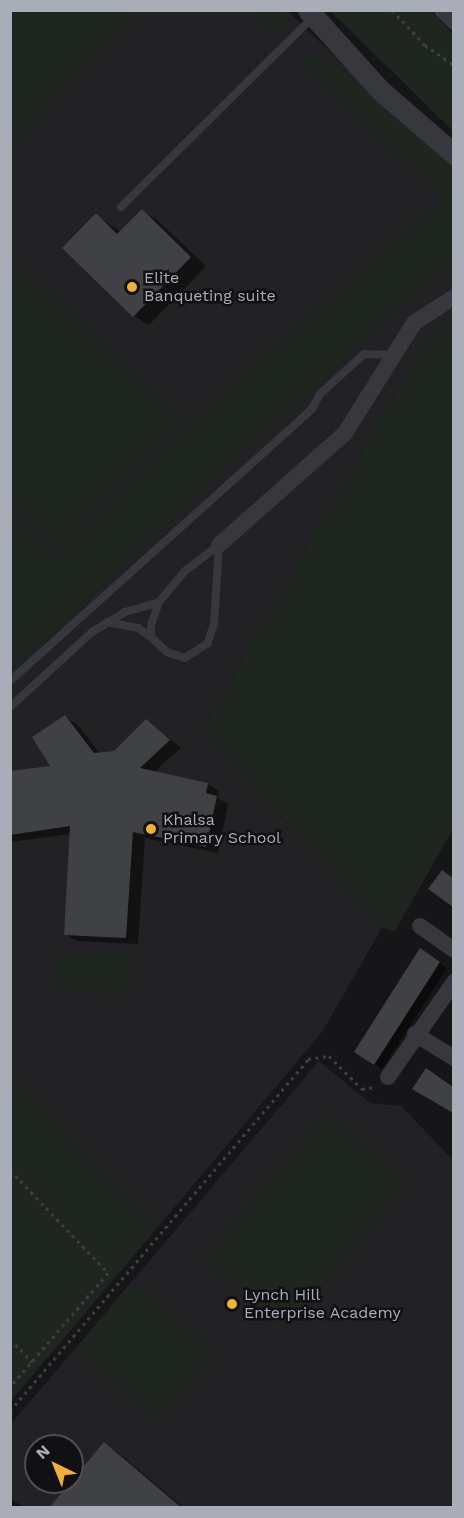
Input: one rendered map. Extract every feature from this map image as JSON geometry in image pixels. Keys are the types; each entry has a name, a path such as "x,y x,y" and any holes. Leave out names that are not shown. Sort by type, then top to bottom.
{"street":[{"path":"442,10 453,22"},
{"path":"311,14 380,90 453,154"},
{"path":"219,545 345,433 414,323 453,297"},
{"path":"420,926 453,950"},
{"path":"388,1077 415,1034 453,982"},
{"path":"415,1034 453,1058"}],"lane":[{"path":"121,207 311,14"},
{"path":"10,681 312,409 320,394 364,354 394,355"},
{"path":"151,637 151,625 159,602 185,571 219,545"},
{"path":"107,622 138,628 167,652 186,658 208,643 214,624 219,545"},
{"path":"10,707 107,622 142,605 159,602"}],"path":[{"path":"392,10 424,45 453,65"},
{"path":"10,1411 308,1059 329,1056 362,1089 373,1089 388,1077"},
{"path":"10,1170 108,1273 10,1387"},
{"path":"10,1340 32,1362"}],"shaded area":[{"path":"11,10 137,11 51,101 24,140 11,145"},
{"path":"125,11 288,11 453,171 453,231 62,570 11,527 10,134"},
{"path":"250,11 284,11 292,24 277,37"},
{"path":"330,11 431,11 453,34 453,131"},
{"path":"317,52 453,160 453,258 11,670 11,516 56,554 158,450 443,198 303,63"},
{"path":"11,256 180,418 57,549 11,504"},
{"name":"Khalsa Primary School","path":"453,258 453,320 423,346 203,729 382,928 322,1032 157,1228 11,1078 11,670"},
{"path":"453,320 453,829 395,931 382,928 203,729 423,346"},
{"path":"129,954 129,994 53,989 54,955"},
{"name":"Lynch Hill Enterprise Academy","path":"319,1061 370,1103 401,1106 453,1160 453,1507 11,1508 11,1424"},
{"path":"11,1078 157,1228 11,1401"},
{"path":"327,1113 409,1183 285,1329 203,1260"},
{"path":"132,1282 216,1352 159,1420 76,1350"}],"building":[{"name":"Elite Banqueting suite","path":"142,209 191,257 133,317 62,248 96,213 117,234"},
{"path":"65,715 94,753 114,751 146,719 170,740 140,768 208,783 206,793 217,796 206,847 133,832 126,938 64,935 70,826 10,835 10,771 50,766 32,737"},
{"path":"442,870 453,878 453,907 428,889"},
{"path":"420,948 440,962 374,1065 354,1052"},
{"path":"426,1068 453,1087 453,1113 412,1089"},
{"path":"104,1442 182,1508 49,1508 61,1494 84,1494 84,1466"}],"place":[{"name":"Elite Banqueting suite","path":"132,287"},
{"name":"Khalsa Primary School","path":"151,829"},
{"name":"Lynch Hill Enterprise Academy","path":"232,1304"}]}
